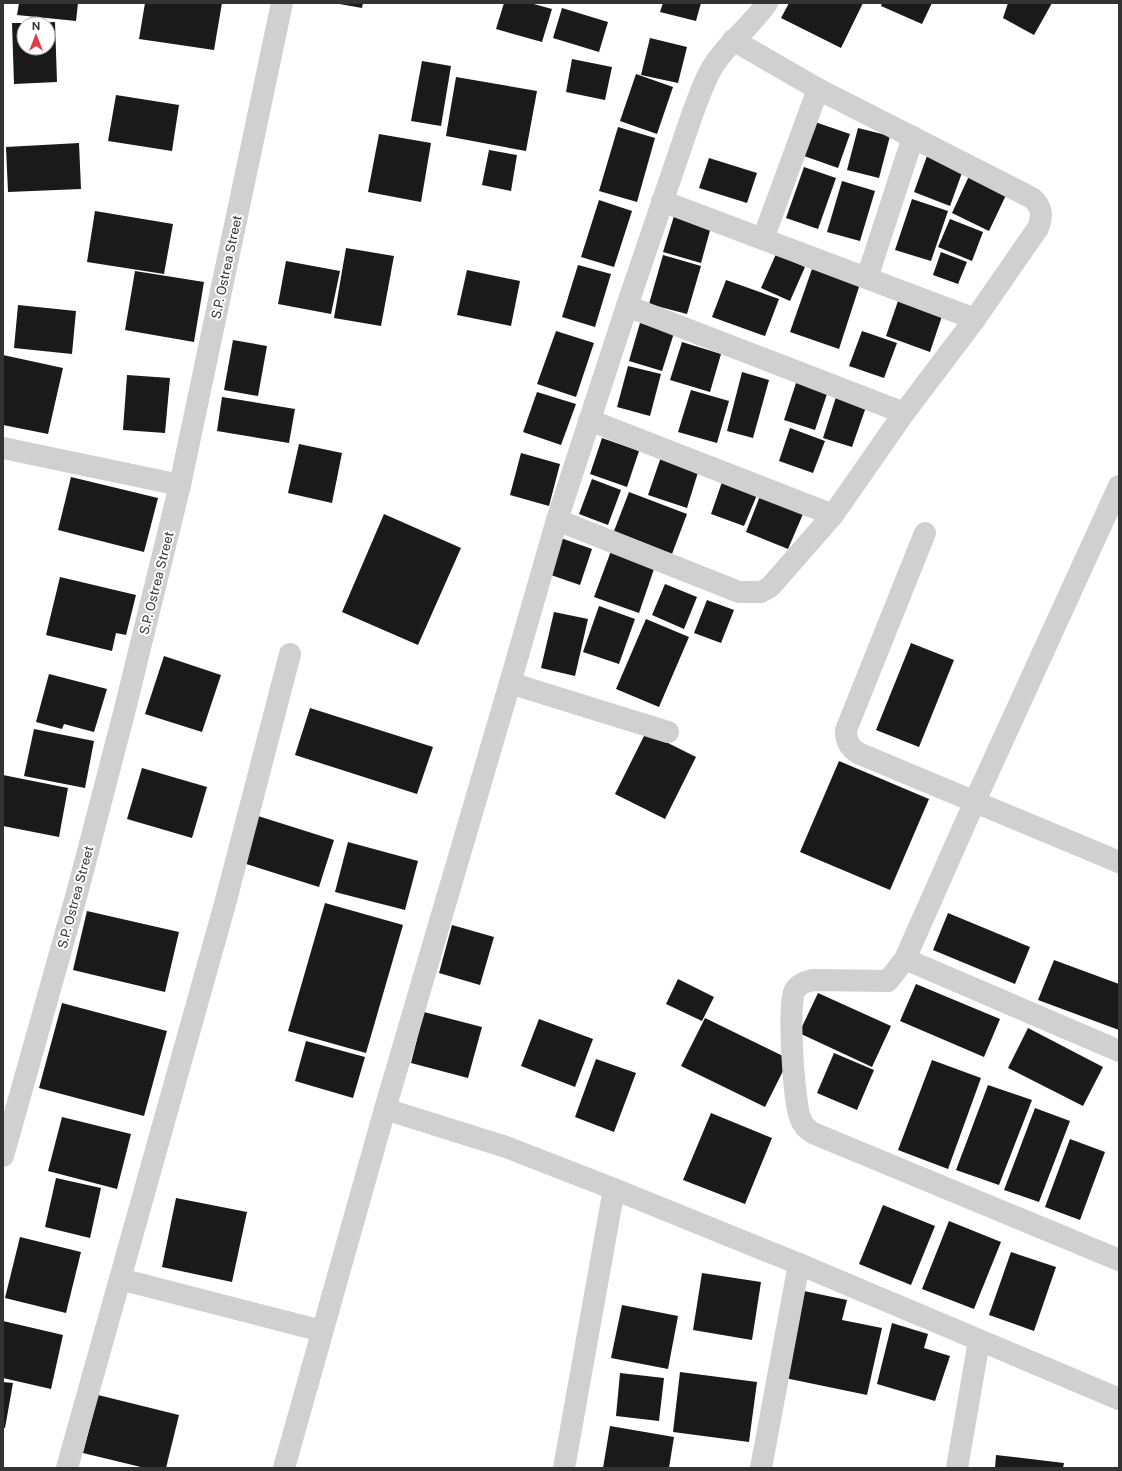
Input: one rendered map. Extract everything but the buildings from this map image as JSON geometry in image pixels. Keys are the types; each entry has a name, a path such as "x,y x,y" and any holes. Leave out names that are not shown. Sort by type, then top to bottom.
{"street":[{"name":"S.P. Ostrea Street","path":"3,1156 79,886 124,713 180,485 282,3"},
{"path":"284,1468 385,1108 557,520 589,420 692,112 705,82 717,60 733,40 748,27 767,3"},
{"path":"557,520 738,592 761,592 770,587 833,515 904,412 975,319 1038,228 1041,220 1042,212 1038,204 1032,198 818,89 733,40"},
{"path":"763,239 818,89"},
{"path":"867,278 913,137"},
{"path":"662,201 975,319"},
{"path":"627,306 904,412"},
{"path":"589,420 833,515"},
{"path":"3,448 180,485"},
{"path":"1119,486 975,801 905,959 888,981 813,980 802,983 794,991 792,1010 792,1055 795,1083 800,1118 808,1130 1119,1260"},
{"path":"924,533 846,730 846,739 850,748 858,753 1119,862"},
{"path":"67,1468 225,904 290,654"},
{"path":"510,683 668,732"},
{"path":"905,959 1119,1051"},
{"path":"385,1108 506,1147 614,1189 799,1264 979,1340 1117,1394"},
{"path":"564,1468 614,1189"},
{"path":"761,1468 799,1264"},
{"path":"120,1279 322,1330"},
{"path":"957,1468 979,1340"}]}
